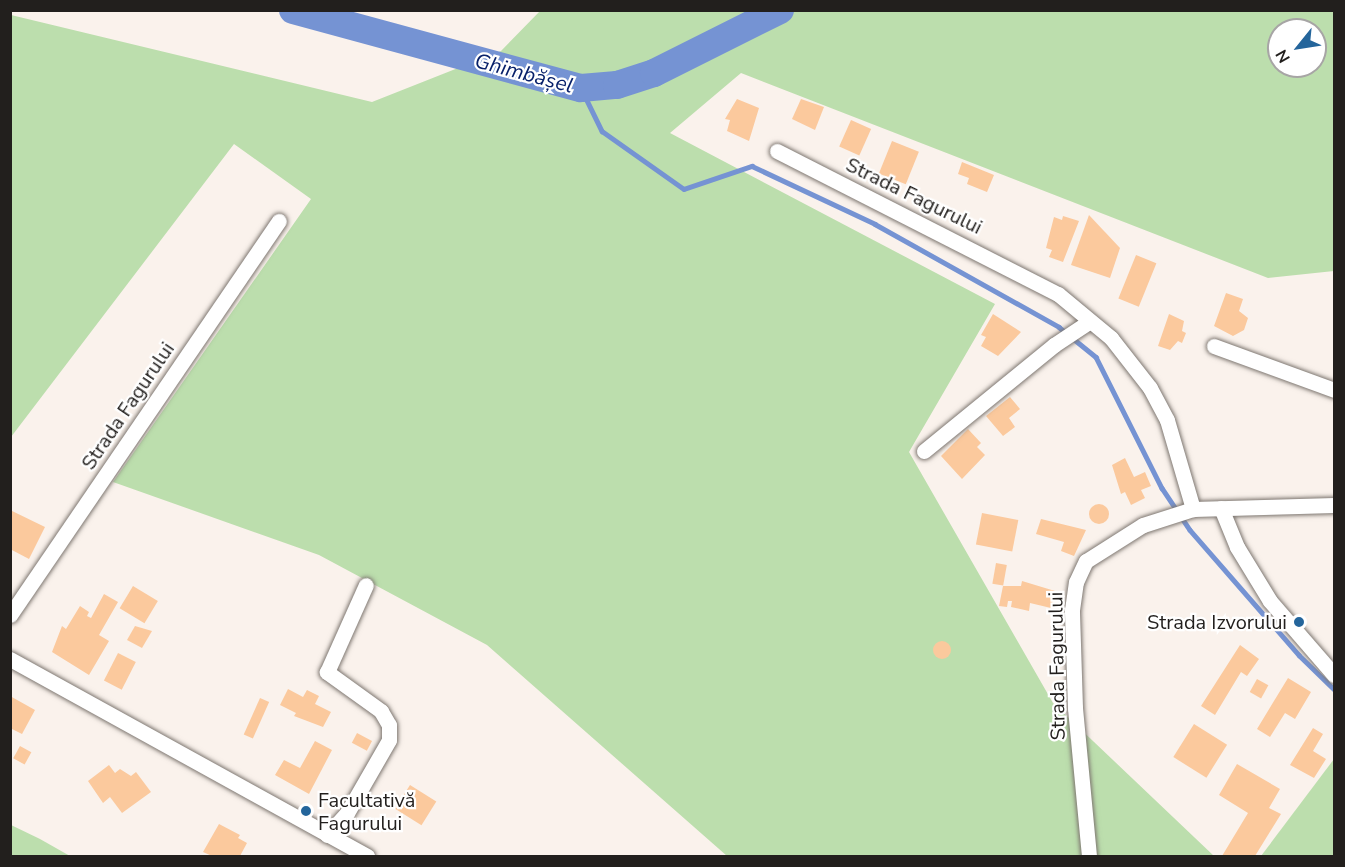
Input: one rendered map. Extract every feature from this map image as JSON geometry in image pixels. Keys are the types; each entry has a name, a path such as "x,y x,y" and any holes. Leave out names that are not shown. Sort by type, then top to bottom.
{"street":[{"name":"Strada Fagurului","path":"777,152 1017,271 1058,294 1090,321 1129,358 1150,388 1167,420 1184,512"},
{"name":"Strada Fagurului","path":"10,615 279,221"},
{"path":"924,451 1062,340 1090,321"},
{"path":"1214,345 1335,390"},
{"name":"Strada Fagurului","path":"1089,856 1074,679 1072,610 1076,582 1086,561 1106,545 1184,512 1221,508 1335,505"},
{"path":"1221,508 1236,547 1270,601 1335,675"},
{"path":"327,835 347,813 389,740 389,725 381,711 332,680 327,672 366,585"},
{"path":"10,659 367,856"}],"green space":[{"path":"540,11 1334,11 1334,271 1268,278 741,73 670,133 995,304 909,452 1053,703 1214,856 727,856 487,645 319,555 113,482 311,199 234,144 11,437 11,15 372,102 501,51"},
{"path":"1334,759 1334,856 1261,856"},
{"path":"11,825 40,839 70,856 11,856"}],"building":[{"path":"737,99 759,108 749,141 727,131 730,120 725,119"},
{"path":"801,99 824,107 815,130 792,119"},
{"path":"851,120 871,129 859,155 839,146"},
{"path":"892,141 919,152 906,184 879,173"},
{"path":"962,162 994,175 987,192 967,184 969,178 958,174"},
{"path":"1089,215 1120,248 1110,278 1071,265"},
{"path":"1063,216 1079,221 1063,262 1049,257 1052,250 1046,248 1054,217 1062,220"},
{"path":"1136,255 1156,263 1139,307 1118,299"},
{"path":"1226,293 1243,299 1239,311 1248,318 1244,330 1233,336 1214,326"},
{"path":"993,314 1021,332 998,356 981,346 986,337 981,335"},
{"path":"1169,314 1184,321 1182,331 1186,333 1182,343 1178,341 1170,350 1158,346"},
{"path":"1010,397 1020,409 1009,418 1015,427 1003,436 986,416"},
{"path":"968,429 981,443 977,447 985,455 962,479 941,456"},
{"path":"1125,458 1134,477 1145,472 1151,486 1141,490 1145,498 1131,505 1125,492 1121,494 1112,465"},
{"path":"1099,504 1106,507 1109,514 1106,521 1099,524 1092,521 1089,514 1092,507"},
{"path":"10,510 45,527 29,559 10,549"},
{"path":"982,513 1018,520 1012,551 976,544"},
{"path":"1041,519 1086,530 1074,556 1061,551 1064,542 1036,534"},
{"path":"996,563 1007,565 1003,586 992,584"},
{"path":"1022,581 1055,591 1051,608 1030,603 1029,611 1011,607 1012,601 1008,601 1007,607 999,606 1003,586 1021,586"},
{"path":"133,586 158,601 144,623 120,608"},
{"path":"104,594 118,602 99,635 109,641 89,675 52,652 62,626 66,629 80,606 89,612 87,616 91,618"},
{"path":"135,626 152,631 142,648 127,640"},
{"path":"942,641 948,644 951,650 948,656 942,659 936,656 933,650 936,644"},
{"path":"1240,645 1259,659 1247,676 1241,672 1215,715 1201,706"},
{"path":"118,653 136,662 122,690 104,681"},
{"path":"1288,678 1311,692 1295,719 1285,713 1270,737 1257,729"},
{"path":"1257,679 1268,685 1261,698 1250,692"},
{"path":"288,689 303,697 307,690 319,696 315,704 331,712 323,727 294,716 296,713 280,705"},
{"path":"10,696 35,710 22,734 10,728"},
{"path":"260,698 269,702 253,739 244,735"},
{"path":"1194,724 1227,745 1206,778 1173,757"},
{"path":"1313,728 1323,734 1313,751 1326,759 1314,778 1290,765"},
{"path":"357,733 372,741 367,751 352,743"},
{"path":"315,741 332,750 309,794 275,775 284,760 300,768"},
{"path":"20,746 31,752 25,765 13,758"},
{"path":"1237,764 1280,789 1269,808 1281,814 1255,856 1222,856 1248,813 1219,795"},
{"path":"109,765 115,773 120,769 131,776 136,772 151,792 122,813 110,797 103,803 88,781"},
{"path":"410,785 436,801 421,825 395,809"},
{"path":"219,824 240,835 238,838 247,843 240,856 212,856 203,852"}],"waterway":[{"name":"Ghimbășel","path":"293,10 581,88 617,85 654,73 780,10"},
{"path":"581,88 602,131 684,189 752,166 875,224 1059,327 1096,357 1162,488 1190,530 1299,655 1334,689"}],"place":[{"name":"Strada Izvorului","path":"1299,622"},
{"name":"Facultativă Fagurului","path":"306,811"}]}
